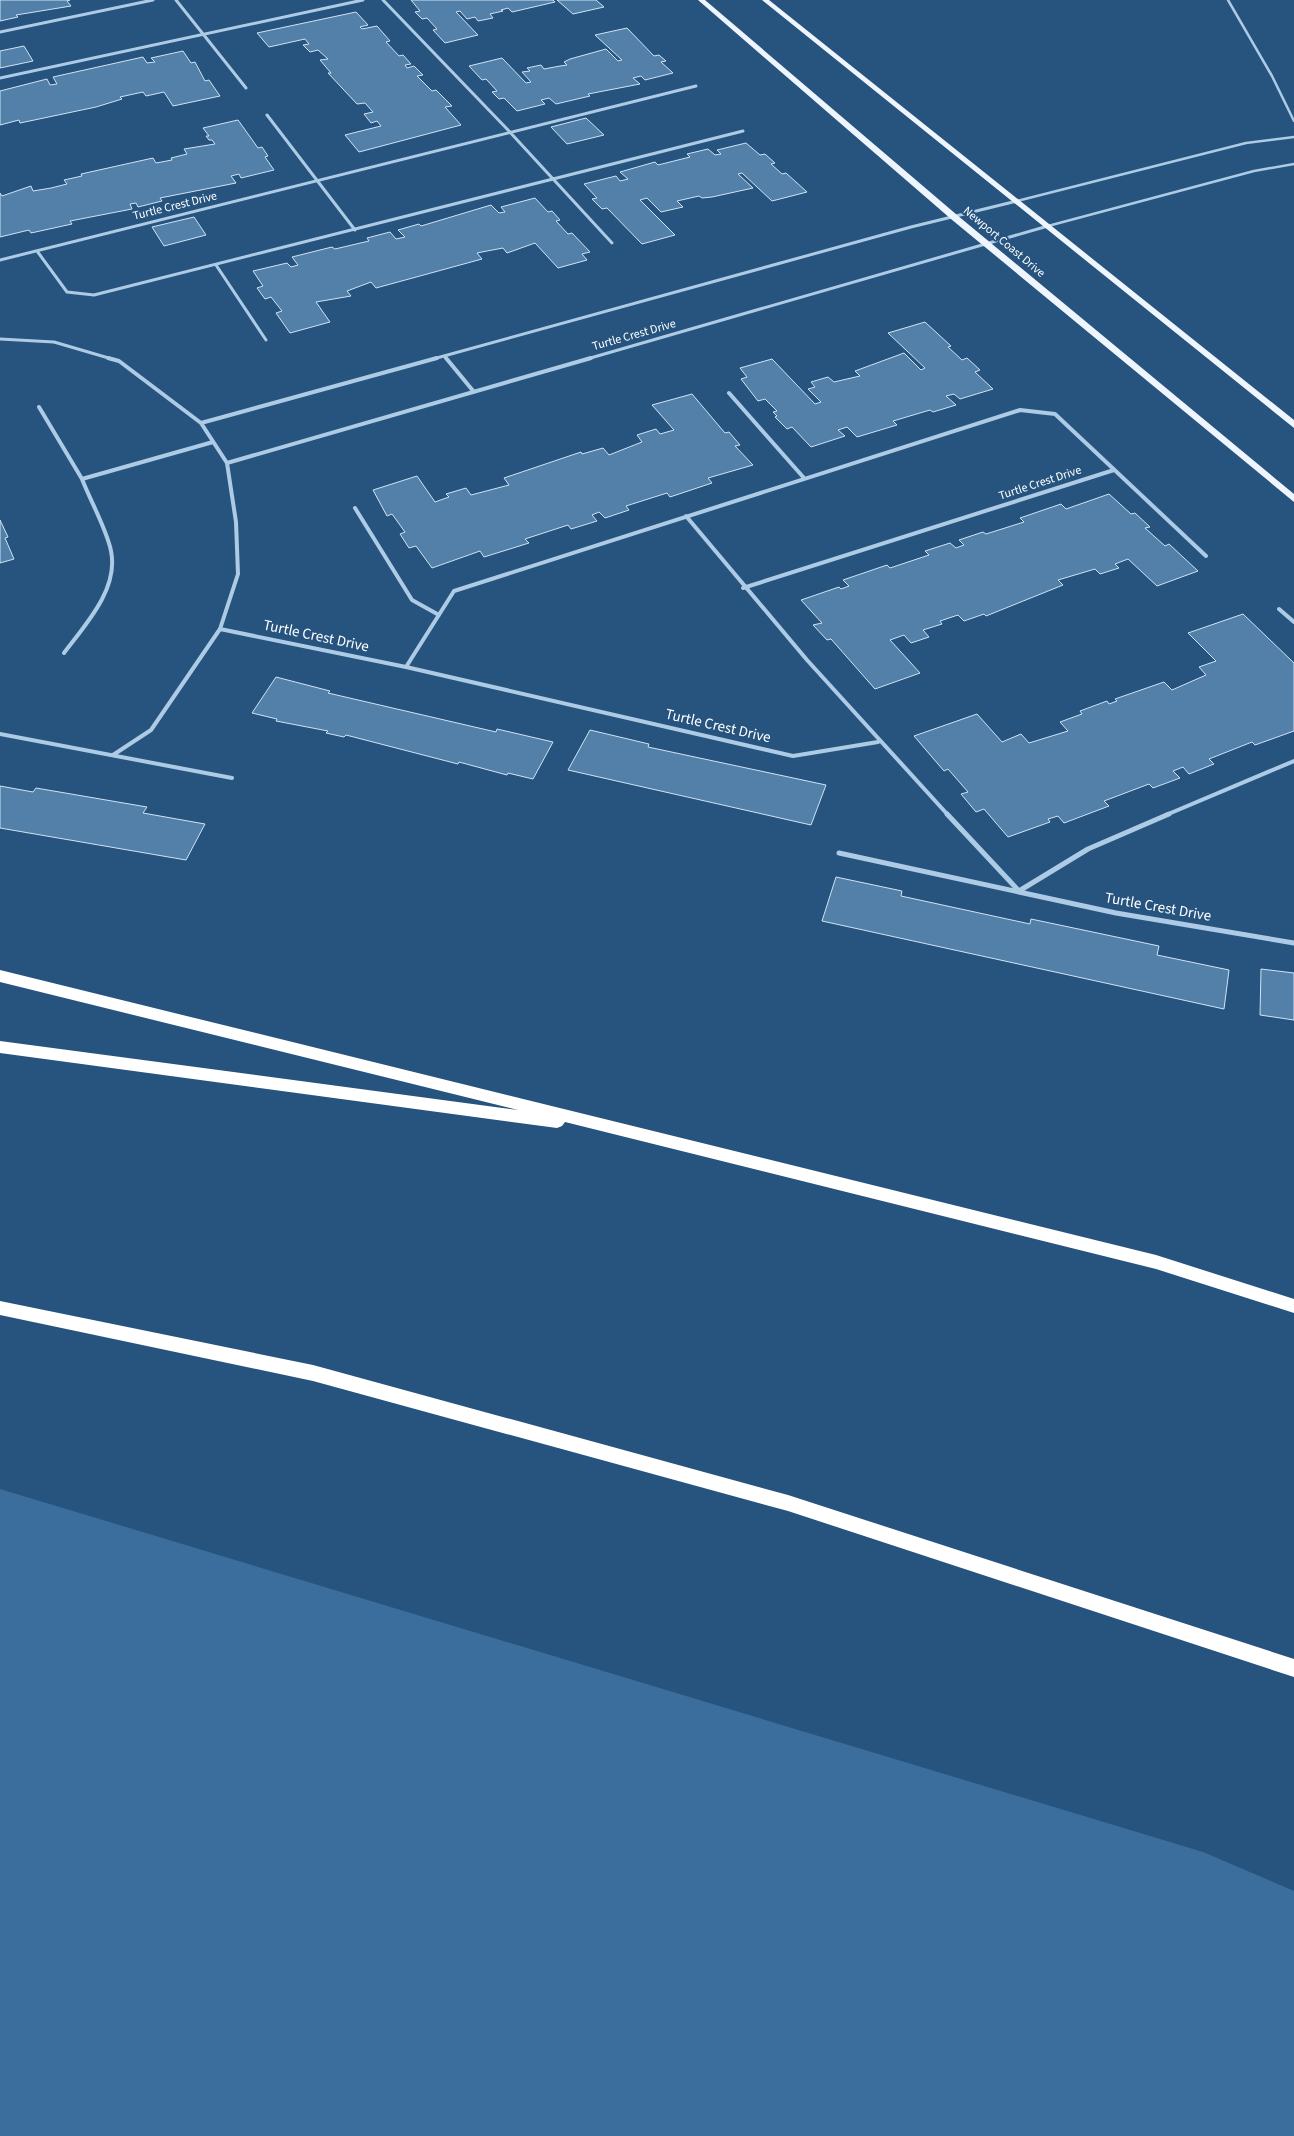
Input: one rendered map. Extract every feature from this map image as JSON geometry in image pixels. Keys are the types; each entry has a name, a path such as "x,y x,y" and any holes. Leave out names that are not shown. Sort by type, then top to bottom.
{"highway":[{"path":"0,976 1156,1262 1294,1306"},
{"path":"0,1047 633,1132"},
{"path":"0,1308 313,1373 778,1501 1294,1668"}],"main road":[{"name":"Newport Coast Drive","path":"701,0 986,244 1294,499"},
{"path":"765,0 1294,425"}],"street":[{"path":"0,32 153,0"},
{"path":"176,0 246,88"},
{"path":"0,78 363,0"},
{"path":"383,0 508,130 612,243"},
{"name":"Turtle Crest Drive","path":"0,260 319,181 508,130 696,86"},
{"path":"267,114 354,230"},
{"path":"37,251 67,292 94,295 743,131"},
{"path":"201,423 911,227 1017,201"},
{"name":"Turtle Crest Drive","path":"226,463 1048,226"},
{"path":"216,265 266,340"},
{"path":"0,339 54,342 118,361 201,423 226,463 236,522 238,574 220,629 151,730 113,755"},
{"path":"444,356 474,392"},
{"path":"729,393 804,478"},
{"path":"39,407 82,479 111,551 110,576 96,610 64,653"},
{"name":"Turtle Crest Drive","path":"406,667 454,591 1020,410 1055,414 1206,556"},
{"path":"82,479 213,442"},
{"name":"Turtle Crest Drive","path":"743,588 1114,470"},
{"path":"355,508 412,600 439,615"},
{"path":"686,516 743,588 878,742 1019,891 1088,849 1294,762"},
{"path":"1279,609 1294,622"},
{"name":"Turtle Crest Drive","path":"220,629 406,667 793,756 878,742"},
{"path":"0,734 232,778"},
{"name":"Turtle Crest Drive","path":"839,853 1116,913 1294,943"}],"lane":[{"path":"1228,0 1272,76 1294,121"},
{"path":"1017,201 1246,143 1294,137"},
{"path":"1048,226 1254,171 1294,164"}],"shaded area":[{"path":"0,1489 1203,1852 1294,1891 1294,2136 0,2136"}],"building":[{"path":"0,0 70,0 67,1 71,6 16,15 18,17 0,21"},
{"path":"411,0 553,0 555,2 512,12 508,8 490,14 493,18 478,21 475,17 467,19 460,11 456,12 478,35 445,43 433,30 437,29 427,18 422,19 415,12 420,11"},
{"path":"557,0 596,0 604,7 573,14"},
{"path":"356,12 368,25 360,27 362,29 377,26 390,41 386,42 399,56 403,55 411,64 405,65 407,68 414,66 423,75 417,76 432,91 436,90 452,106 445,107 461,125 359,152 345,135 381,126 377,121 371,123 364,114 373,112 365,103 357,104 328,73 331,73 320,60 328,59 318,50 310,52 303,45 309,44 305,39 269,47 257,33"},
{"path":"627,28 654,56 659,55 666,61 661,62 673,73 645,80 641,76 633,78 640,84 588,94 590,96 556,104 549,98 541,100 545,104 517,111 504,98 499,99 492,92 497,91 486,79 482,80 469,66 502,58 526,83 531,82 522,72 530,71 527,68 541,65 544,69 567,65 564,62 570,59 606,49 618,61 622,60 595,35"},
{"path":"24,46 33,61 0,68 0,51"},
{"path":"183,51 191,63 195,62 205,81 209,80 220,96 173,106 164,92 146,96 143,92 120,97 122,99 96,107 20,123 19,120 0,125 0,91 47,79 50,85 57,84 53,77 143,57 147,63 155,62 151,58"},
{"path":"586,118 604,135 567,144 551,127"},
{"path":"238,120 258,148 262,147 268,156 265,157 274,170 241,178 239,174 231,176 236,183 160,198 162,201 138,207 136,203 130,204 132,209 70,221 72,224 31,233 29,230 0,237 0,193 2,196 31,186 33,191 51,188 67,184 64,180 82,176 81,174 153,158 156,163 172,160 171,158 187,154 184,149 215,144 206,136 209,136 203,128"},
{"path":"746,143 760,155 765,154 775,163 771,164 782,174 786,173 807,192 772,201 742,173 738,174 753,188 712,197 702,198 699,196 677,201 683,207 661,212 647,198 640,200 675,235 642,244 607,208 602,209 592,199 597,198 584,184 616,176 620,181 628,179 620,172 655,162 658,165 690,157 687,154 708,149 715,155 721,154 717,150"},
{"path":"535,198 548,212 552,211 560,220 556,221 568,234 572,233 590,252 582,254 587,260 558,268 535,243 507,253 503,248 477,253 482,259 376,288 371,282 347,291 351,296 316,302 330,322 290,333 276,313 282,311 271,297 265,299 257,288 263,286 253,271 287,263 291,267 298,265 292,257 332,247 335,249 369,241 367,238 390,232 396,239 405,237 398,230 419,224 421,226 491,205 499,213 505,212 501,207"},
{"path":"194,217 206,235 164,246 152,227"},
{"path":"925,322 951,346 948,347 962,360 967,358 980,370 975,372 993,389 960,399 954,394 946,396 956,405 933,412 930,410 893,421 897,425 857,437 847,427 838,430 845,436 811,447 792,427 787,429 775,417 777,416 773,412 777,411 765,399 758,401 741,379 747,377 740,368 772,359 815,404 821,402 808,389 815,387 811,382 828,377 834,382 860,376 855,371 904,353 921,370 925,368 888,333"},
{"path":"692,394 725,433 729,432 740,445 735,446 753,465 708,478 712,483 670,497 667,493 626,506 629,510 605,518 599,512 592,515 597,521 571,529 568,525 525,539 529,543 484,557 480,551 432,568 416,546 409,548 400,534 405,532 392,514 387,516 373,490 417,476 435,502 449,497 446,494 466,488 471,495 509,485 504,478 581,452 582,454 603,448 609,455 642,442 637,435 656,429 660,434 674,430 652,405"},
{"path":"1109,494 1131,514 1135,513 1150,527 1145,528 1165,546 1169,544 1198,571 1157,586 1128,559 1115,564 1119,568 1100,574 1095,569 1058,580 1063,585 986,616 984,614 964,621 958,615 940,621 942,624 923,630 929,637 911,643 904,635 890,640 920,673 875,689 831,639 827,640 813,625 822,623 801,600 839,587 841,589 849,586 843,580 887,565 890,568 929,555 925,551 950,543 956,548 964,545 959,540 1024,522 1020,518 1061,504 1066,509"},
{"path":"0,520 8,537 5,538 14,559 0,563"},
{"path":"1243,614 1294,663 1294,731 1255,745 1252,742 1209,759 1214,764 1189,774 1183,767 1173,771 1180,778 1153,788 1149,784 1104,801 1109,806 1064,823 1058,816 1048,819 1050,822 1008,837 984,809 976,812 961,794 968,792 948,769 944,771 914,736 977,714 1002,742 1021,734 1029,743 1068,731 1060,722 1082,714 1080,711 1107,701 1109,704 1117,701 1115,699 1164,682 1172,690 1206,675 1199,667 1216,661 1188,633"},
{"path":"276,677 330,691 328,693 496,732 497,729 553,742 533,779 508,773 507,775 459,762 458,764 346,735 344,737 326,733 328,731 276,721 277,719 252,713"},
{"path":"590,730 649,744 648,747 826,785 811,825 568,770"},
{"path":"0,786 33,792 36,788 147,807 143,813 205,824 186,860 0,828"},
{"path":"836,877 902,891 901,896 1030,924 1031,919 1159,946 1157,955 1229,970 1224,1009 822,921"},
{"path":"1261,969 1294,973 1294,1020 1260,1015"}]}
